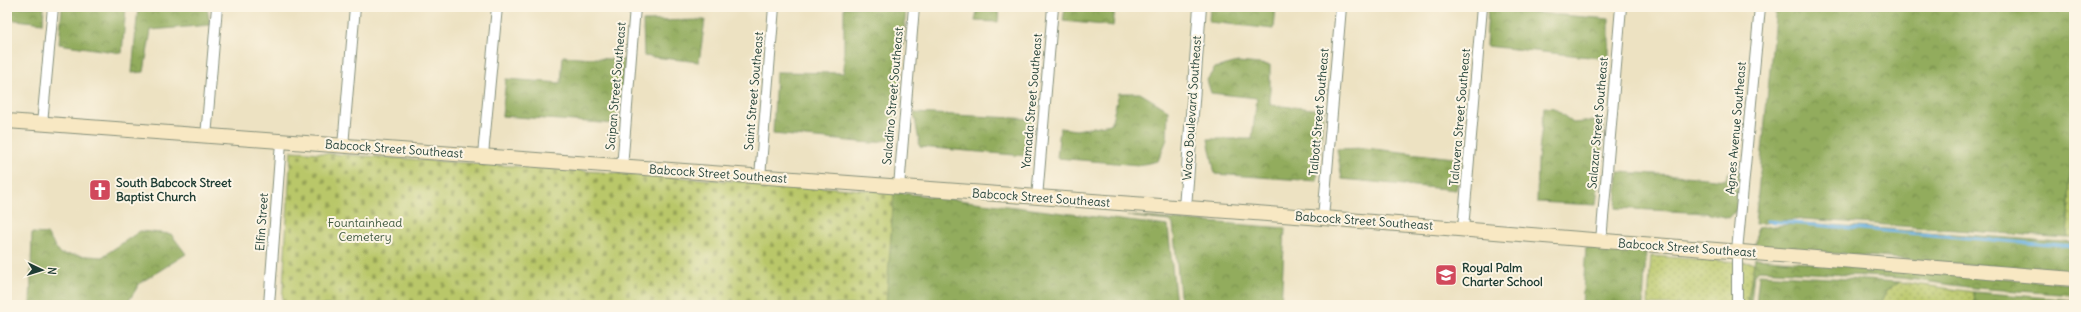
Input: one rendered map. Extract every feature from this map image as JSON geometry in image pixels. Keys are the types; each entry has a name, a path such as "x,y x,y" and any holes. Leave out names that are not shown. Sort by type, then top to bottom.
{"main road":[{"name":"Babcock Street Southeast","path":"7,121 206,137 483,155 622,168 1323,218 2074,279"}],"street":[{"path":"42,124 53,7"},
{"path":"206,137 217,7"},
{"path":"343,146 355,7"},
{"path":"483,155 497,7"},
{"name":"Saipan Street Southeast","path":"622,168 635,7"},
{"name":"Saint Street Southeast","path":"760,177 774,7"},
{"name":"Saladino Street Southeast","path":"899,187 914,7"},
{"name":"Yamada Street Southeast","path":"1037,198 1054,7"},
{"name":"Waco Boulevard Southeast","path":"1185,208 1200,7"},
{"name":"Talbott Street Southeast","path":"1323,218 1341,7"},
{"name":"Talavera Street Southeast","path":"1463,229 1482,7"},
{"name":"Salazar Street Southeast","path":"1601,241 1621,7"},
{"name":"Agnes Avenue Southeast","path":"1737,305 1737,251 1760,7"},
{"name":"Elfin Street","path":"269,305 281,142"}],"green space":[{"path":"7,7 44,7 43,23 7,19"},
{"path":"62,7 126,7 122,53 59,44"},
{"path":"138,7 207,7 210,25 151,30 144,72 132,73"},
{"path":"844,7 906,7 896,138 871,143 773,134 776,72 844,73"},
{"path":"978,7 999,7 998,22 975,21"},
{"path":"1065,7 1115,7 1113,26 1063,21"},
{"path":"1210,7 1276,7 1274,29 1209,22"},
{"path":"1776,7 2074,7 2074,103 2067,238 1804,219 1755,224"},
{"path":"1488,9 1609,19 1609,59 1486,46"},
{"path":"705,20 699,62 644,56 643,21"},
{"path":"563,56 626,60 617,124 502,116 506,79 561,83"},
{"path":"1238,62 1270,65 1270,105 1324,110 1317,181 1215,174 1208,139 1252,139 1257,98 1211,93 1207,80 1215,68"},
{"path":"1119,93 1140,93 1168,110 1167,139 1158,161 1139,165 1057,158 1060,128 1076,130 1111,124"},
{"path":"2074,103 2074,238 2067,238"},
{"path":"1544,107 1554,108 1573,123 1605,120 1596,205 1537,202 1538,160"},
{"path":"914,113 1034,119 1027,156 920,147"},
{"path":"1365,148 1463,159 1456,190 1342,179 1337,149"},
{"name":"Fountainhead Cemetery","path":"291,151 894,192 886,305 282,305"},
{"path":"1618,172 1675,175 1725,180 1729,172 1741,172 1738,209 1729,218 1706,213 1616,208"},
{"path":"894,192 1168,226 1176,305 886,305"},
{"path":"1127,216 1285,228 1281,305 1181,305 1173,224 1169,221"},
{"path":"1804,223 2074,243 2074,273 1756,247 1757,228"},
{"path":"140,231 171,234 186,254 140,283 126,305 30,305 32,233 47,234 60,254 102,257"},
{"path":"1586,247 1646,251 1643,305 1582,305"},
{"path":"1651,256 1754,263 1748,299 1750,305 1648,305"},
{"path":"1755,258 2074,284 2074,295 1975,288 1901,278 1759,270 1754,274 1751,303 1748,299"},
{"path":"1759,274 1900,282 1886,291 1879,305 1756,305"},
{"path":"1900,282 1974,292 1975,305 1879,305 1886,291"},
{"path":"1974,292 2074,300 2074,305 1975,305"}],"waterway":[{"path":"1767,221 2074,247"}],"place":[{"name":"South Babcock Street Baptist Church","path":"100,190"},
{"name":"Royal Palm Charter School","path":"1446,275"}]}
